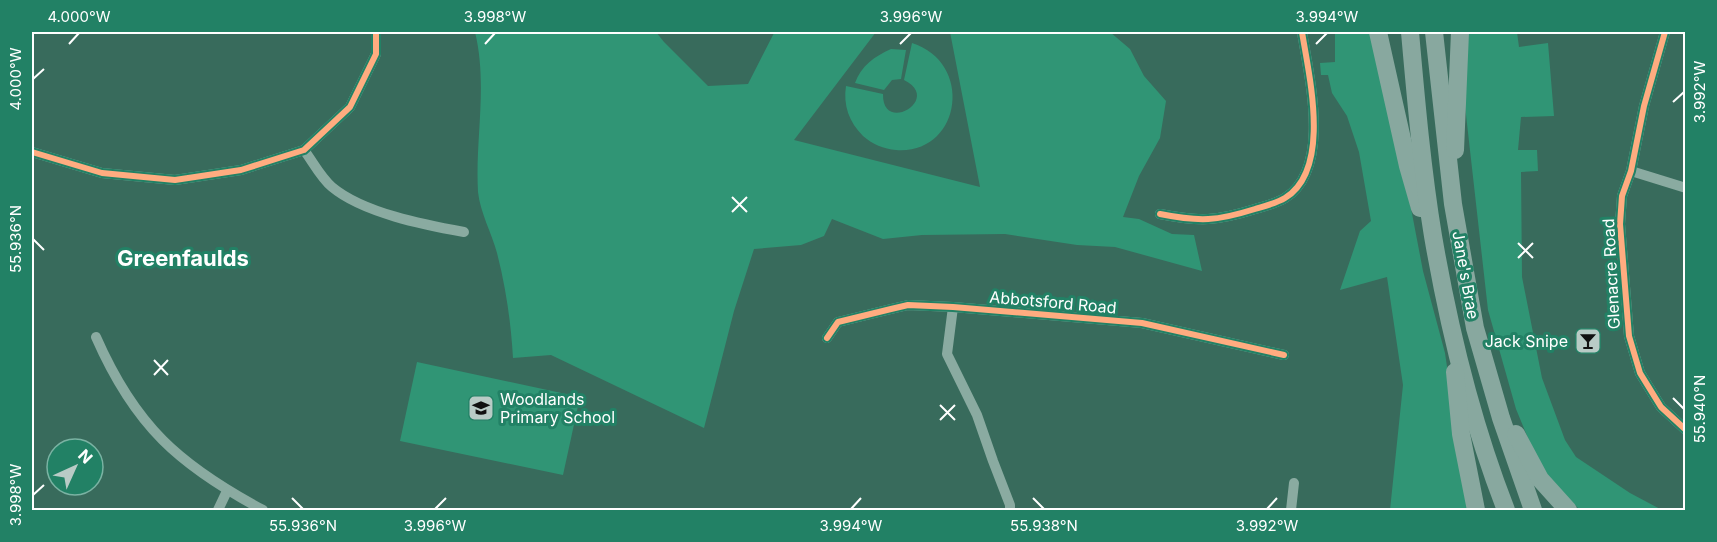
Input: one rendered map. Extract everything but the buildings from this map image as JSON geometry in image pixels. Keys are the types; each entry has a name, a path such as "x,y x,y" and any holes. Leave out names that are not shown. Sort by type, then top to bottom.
{"main road":[{"path":"1378,32 1408,166 1418,202 1433,237"},
{"name":"Jane's Brae","path":"1410,32 1433,237 1453,334 1488,463 1506,510"},
{"name":"Jane's Brae","path":"1434,32 1453,204 1476,328 1500,418 1533,510"},
{"path":"1453,204 1460,32"},
{"path":"1453,334 1459,417 1476,510"},
{"path":"1489,375 1540,479 1568,510"}],"street":[{"path":"32,152 102,173 175,180 241,170 304,150 350,107 376,54 376,32"},
{"path":"1160,214 1193,220 1218,220 1286,198 1299,185 1312,157 1314,141 1310,80 1302,32"},
{"name":"Glenacre Road","path":"1665,32 1644,106 1631,171 1622,196 1620,224 1629,336 1640,373 1661,407 1686,430"},
{"path":"304,150 332,187 371,210 464,232"},
{"path":"1631,171 1686,188"},
{"name":"Abbotsford Road","path":"826,338 838,322 908,305 1142,323 1284,355"},
{"path":"953,307 947,354 977,415 1010,510"},
{"path":"96,337 109,367 131,403 153,432 178,456 227,491 264,510"},
{"path":"1291,510 1294,483"},
{"path":"218,510 227,491"}],"green space":[{"path":"475,32 656,32 708,86 748,84 774,33 876,32 794,140 980,187 950,32 1110,32 1130,49 1144,76 1166,101 1160,138 1139,176 1123,217 1139,219 1172,234 1194,235 1202,271 1115,247 1077,245 1005,234 922,235 883,239 832,219 824,236 801,245 754,249 734,311 704,428 551,355 513,358 503,279 478,192 481,72"},
{"path":"1335,32 1374,32 1423,271 1445,353 1468,510 1390,510 1403,385 1387,277 1340,290 1360,231 1371,221 1359,152 1347,116 1332,93 1328,75 1321,75 1320,63 1335,62"},
{"path":"1468,32 1517,32 1519,47 1548,43 1554,116 1521,117 1518,150 1537,150 1538,171 1521,172 1522,277 1542,378 1565,440 1576,457 1630,493 1662,510 1580,510 1542,472 1516,409 1488,310 1464,97"},
{"path":"912,43 932,54 945,69 952,87 952,106 946,124 935,138 918,148 887,149 867,139 854,125 846,106 846,86 883,94 885,106 891,112 899,113 908,110 914,104 917,96 914,88 904,80"},
{"path":"891,49 906,50 901,79 892,80 884,90 855,83 869,62"},
{"path":"417,362 580,397 563,475 400,441"}],"cycle path":[{"path":"32,152 102,173 175,180 241,170 304,150 350,107 376,54 376,32"},
{"path":"1160,214 1198,219 1230,216 1285,198 1300,184 1308,166 1313,144 1314,121 1302,32"},
{"path":"1665,32 1644,106 1631,171 1622,196 1620,224 1629,336 1640,373 1661,407 1686,430"},
{"path":"827,338 838,322 908,305 1142,323 1284,355"}],"place":[{"name":"Jack Snipe","path":"1588,341"},
{"name":"Woodlands Primary School","path":"481,408"}],"district":[{"name":"Greenfaulds","path":"183,258"}]}
